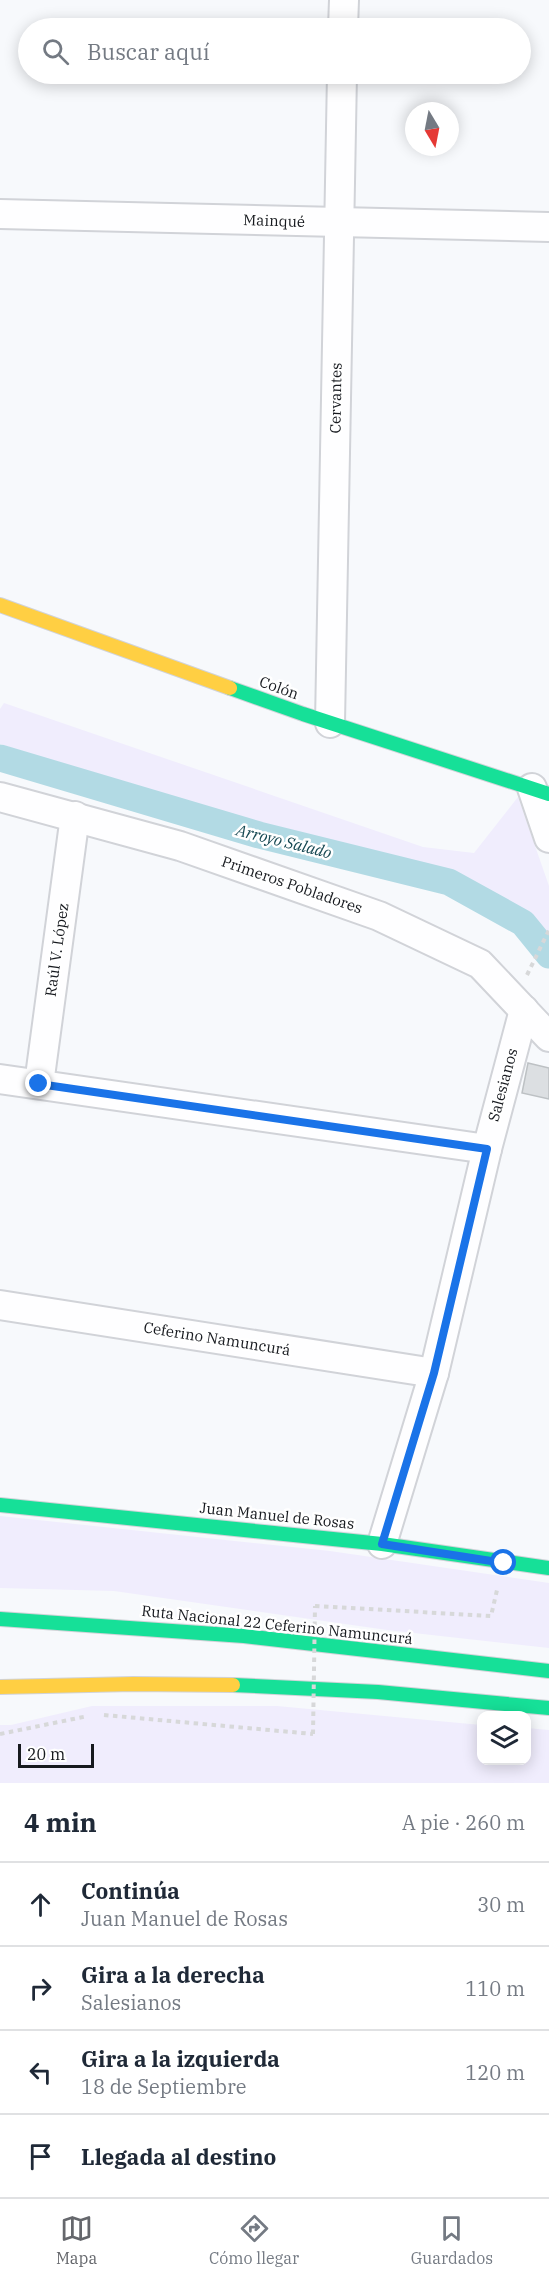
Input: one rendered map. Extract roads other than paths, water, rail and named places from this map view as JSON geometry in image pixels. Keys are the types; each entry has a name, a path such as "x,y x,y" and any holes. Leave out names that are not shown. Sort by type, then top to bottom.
{"main road":[{"name":"Colón","path":"0,605 330,723 540,791"},
{"name":"Juan Manuel de Rosas","path":"0,1505 382,1544 549,1568"},
{"name":"Ruta Nacional 22 Ceferino Namuncurá","path":"0,1619 244,1636 549,1671"},
{"path":"0,1687 105,1684 277,1686 356,1690 549,1708"}],"street":[{"path":"343,18 344,0"},
{"name":"Cervantes","path":"330,723 342,84"},
{"name":"Mainqué","path":"0,214 549,227"},
{"path":"540,791 549,838"},
{"name":"Primeros Pobladores","path":"0,797 180,846 379,916 480,964 549,1037"},
{"name":"Raúl V. López","path":"39,1084 75,816"},
{"name":"Salesianos","path":"382,1544 434,1373 487,1149 524,1010"},
{"path":"0,1078 487,1149"},
{"name":"Ceferino Namuncurá","path":"0,1305 434,1373"}],"waterway":[{"name":"Arroyo Salado","path":"0,758 259,835 449,882 523,923 549,955"}]}
